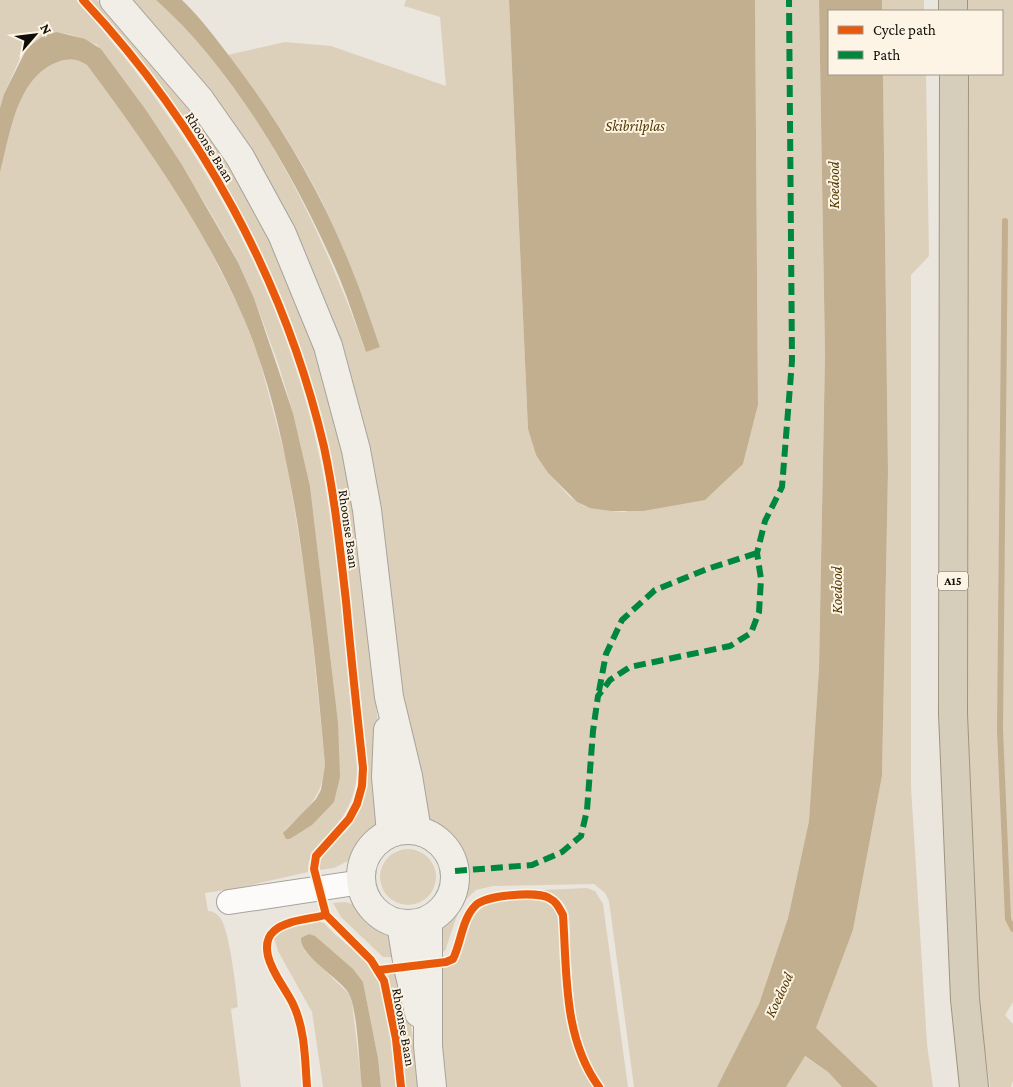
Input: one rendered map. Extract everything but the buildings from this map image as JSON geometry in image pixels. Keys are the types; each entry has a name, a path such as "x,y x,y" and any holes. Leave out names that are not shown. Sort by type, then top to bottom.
{"highway":[{"name":"A15","path":"954,75 952,714 965,1000 974,1087"}],"main road":[{"name":"Rhoonse Baan","path":"114,0 200,100 240,157 282,234 305,286 328,346 356,450 367,510 389,697 386,776 404,832"},
{"path":"404,832 431,836 443,845 451,857 455,871 455,886 450,900 440,912 428,920 415,924 401,924 386,919 374,910 366,897 362,882 362,870 368,853 380,839 404,832"},
{"name":"Rhoonse Baan","path":"428,920 428,1046 432,1087"},
{"name":"Rhoonse Baan","path":"401,924 408,967 428,1046"}],"street":[{"path":"229,902 362,882"}],"shaded area":[{"path":"0,0 76,0 119,50 159,103 196,157 229,214 258,272 283,332 304,395 320,459 338,574 357,775 352,797 346,811 314,851 308,872 238,888 205,893 208,911 215,913 221,919 230,948 238,1007 231,1009 241,1087 0,1087 0,173 17,109 24,94 33,80 44,70 58,62 73,60 87,65 167,174 204,238 241,311 259,358 287,463 307,587 325,764 321,786 317,794 307,808 285,830 286,839 290,839 312,825 338,722 310,486 293,413 278,363 238,261 209,210 146,110 97,45 72,35 57,32 21,56 4,94 0,108"},
{"path":"89,0 97,0 179,92 227,161 269,235 316,349 338,427 355,513 379,733 380,825 350,860 334,868 319,870 320,863 326,852 346,831 357,814 368,774 341,516 331,459 312,385 288,312 278,289 260,250 218,174 171,102 145,67"},
{"path":"131,0 156,0 192,36 225,75 255,118 282,163 306,210 328,257 366,352 380,346 330,219 302,164 279,126 228,55 285,42 331,46 446,86 440,17 404,6 406,0 509,0 528,429 536,455 548,473 570,497 584,506 625,512 743,464 758,405 755,0 819,0 825,355 819,668 809,821 788,918 759,1004 717,1087 634,1087 609,901 605,893 594,884 493,886 476,890 461,904 445,951 434,953 438,927 460,898 463,869 453,844 427,821 419,806 361,421 176,52"},
{"path":"882,0 924,0 924,10 882,10"},
{"path":"967,0 1013,0 1013,1002 1005,1015 1013,1024 1013,1080 1011,1087 990,1087 977,993 966,735 969,75 1003,75 1003,10 968,10"},
{"path":"883,75 926,75 929,256 911,275 911,787 927,1044 933,1087 878,1087 815,1028 853,930 882,776 888,472"},
{"path":"408,849 419,851 428,857 434,866 436,877 434,888 428,897 419,903 408,905 397,903 388,897 382,888 380,877 382,866 388,857 397,851"},
{"path":"587,888 595,891 603,904 628,1087 605,1087 594,1072 581,1038 574,1003 568,912 561,901 542,890"},
{"path":"542,900 553,907 559,919 562,984 568,1028 582,1069 594,1087 445,1087 436,968 448,967 457,962 470,925 475,915 482,908 500,901"},
{"path":"345,902 365,911 385,927 393,938 399,957 383,957 341,917 333,903"},
{"path":"320,922 324,923 367,963 378,980 389,1026 396,1087 381,1087 378,1058 363,982 303,949 349,994 352,1003 362,1087 323,1087 312,1012 278,951 274,938 284,929"},
{"path":"402,972 421,1087 406,1087 398,1019 388,976 392,973"},
{"path":"804,1056 828,1072 842,1087 786,1087"}],"water":[{"path":"156,0 182,0 209,29 267,109 313,185 339,238 380,347 366,352 343,286 323,240 284,165 261,128 212,59 185,28"},
{"name":"Skibrilplas","path":"509,0 755,0 758,405 743,464 705,500 643,511 611,511 590,508 577,502 548,473 536,455 528,429"},
{"name":"Koedood","path":"819,0 882,0 882,10 828,10 828,75 883,75 888,472 882,776 853,930 816,1028 878,1087 842,1087 828,1072 805,1056 786,1087 717,1087 759,1004 788,918 809,821 819,668 825,355"},
{"path":"57,32 85,39 101,49 146,110 182,165 238,262 254,298 293,413 310,486 338,722 340,777 334,802 312,825 290,839 286,839 283,833 316,799 321,790 325,765 298,527 283,445 269,391 252,338 225,278 208,246 151,154 87,65 73,60 58,62 44,70 33,80 17,109 0,173 0,108 4,94 27,48 43,36"},
{"path":"309,934 315,936 353,969 363,982 378,1058 381,1087 362,1087 356,1024 351,1000 343,986 313,959 302,945 301,938"}],"waterway":[{"path":"1005,221 1000,730 1008,919 1013,929"}],"marked path":[{"path":"455,871 532,865 562,852 581,836 587,810 593,731 598,696 610,680 630,667 730,646 751,633 759,612 761,579 757,553 765,521 782,487 792,361 789,0"},
{"path":"599,691 606,654 622,620 655,590 707,569 757,553"}],"cycle path":[{"path":"83,0 125,48 165,99 200,152 233,208 261,265 286,324 307,385 324,447 334,504 363,768 362,786 357,804 349,819 316,856 314,869 326,915 371,960 384,981 396,1039 401,1087"},
{"path":"379,970 446,962 453,959 464,924 471,911 480,902 511,895 534,895 549,898 556,903 563,915 567,982 573,1026 587,1068 599,1087"},
{"path":"307,1087 304,1044 300,1024 293,1004 272,968 267,946 268,939 279,927 292,922 326,915"}]}
